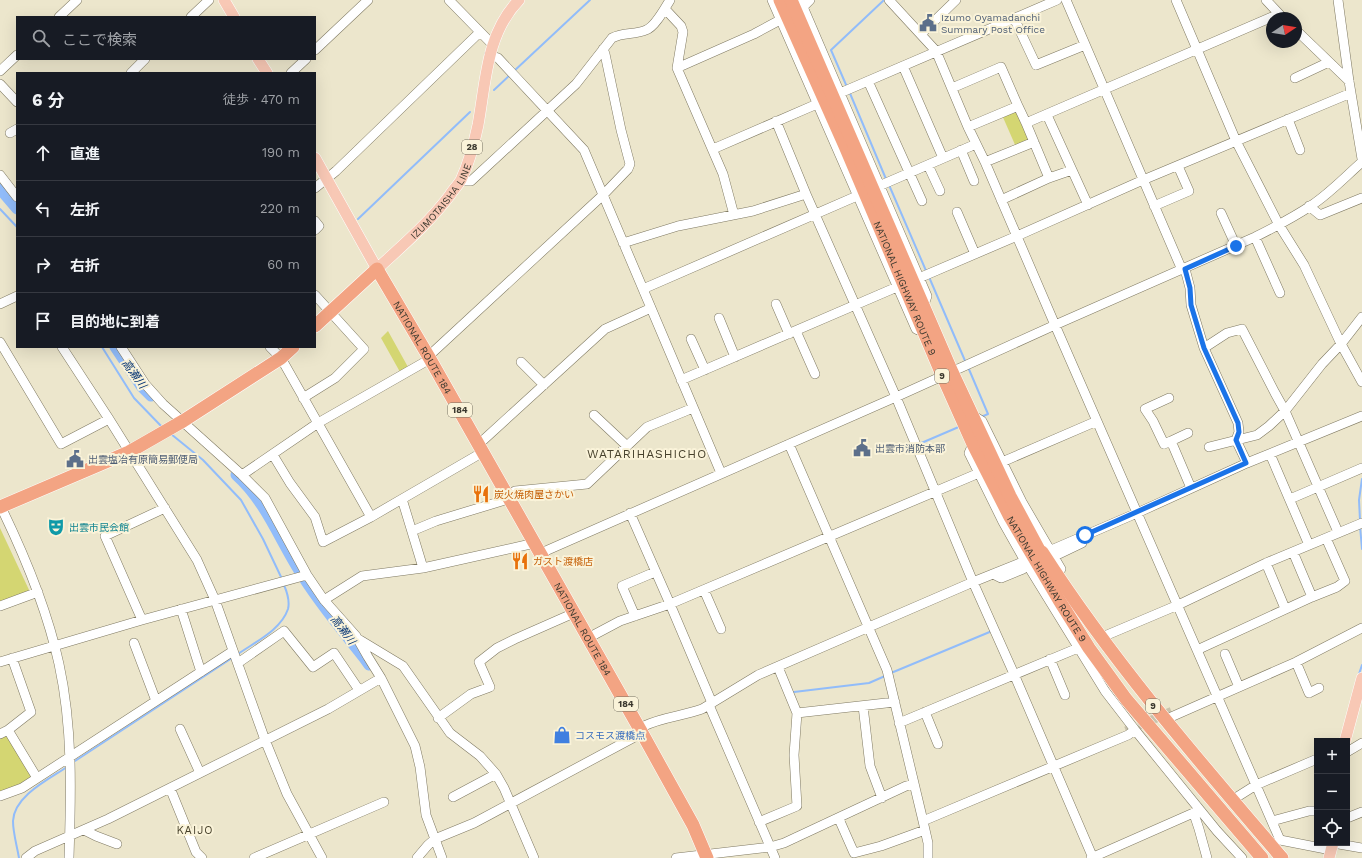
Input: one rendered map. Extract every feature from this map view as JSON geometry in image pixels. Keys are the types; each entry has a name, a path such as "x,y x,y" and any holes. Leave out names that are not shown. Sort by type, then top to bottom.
{"highway":[{"name":"NATIONAL HIGHWAY ROUTE 9","path":"780,0 808,62 839,143 878,235 924,333 971,414 1016,499 1036,544 1058,586 1118,682 1151,728"},
{"name":"NATIONAL HIGHWAY ROUTE 9","path":"791,0 815,46 892,224 924,305 947,374 973,444 1053,598 1083,648 1257,857"},
{"path":"316,325 378,268"},
{"name":"NATIONAL ROUTE 184","path":"378,268 642,732 693,825 706,856"},
{"path":"0,506 129,452 173,427 281,358 292,348"},
{"name":"9","path":"1036,544 1066,590 1132,673 1184,744 1282,858"},
{"name":"9","path":"1083,648 1101,671 1111,692 1130,713 1174,773 1232,835 1257,857"}],"main road":[{"path":"224,0 233,16"},
{"name":"IZUMOTAISHA LINE","path":"378,268 428,222 460,181 470,155 478,124 482,91 491,50 503,22 519,0"},
{"path":"259,60 265,72"},
{"path":"316,160 378,268"},
{"path":"1346,738 1362,678"}],"street":[{"path":"60,16 77,0"},
{"path":"192,16 209,0"},
{"path":"316,49 368,0"},
{"path":"449,0 480,32 491,50 498,58 584,150 721,473"},
{"path":"460,181 471,181 576,84 612,38 618,35 646,30 652,26 670,0"},
{"path":"772,0 776,19 795,52 817,104 839,143 857,196 878,235 897,287 916,329 924,333"},
{"path":"810,0 801,4 815,46 840,93 853,133 880,186 892,224 927,296 924,305"},
{"path":"889,0 936,51 968,127 1002,200 1054,325 1280,840 1331,849 1362,848"},
{"path":"921,34 956,0"},
{"path":"840,93 1057,0"},
{"path":"1066,0 1154,206 1184,269 1190,288 1191,305 1204,348 1238,423 1239,432 1236,440 1246,463"},
{"path":"1176,0 1236,142 1279,225 1304,265 1341,344 1362,382"},
{"path":"1266,0 1277,12"},
{"path":"324,600 362,576 423,568 538,548 630,513 896,397 1054,325 1236,246 1279,225 1309,206 1334,187 1362,160 1338,0"},
{"path":"665,9 681,26 683,32 676,68 723,174 734,215"},
{"path":"1014,18 1036,65 1084,45"},
{"path":"676,68 746,37 776,19"},
{"path":"1026,123 1266,22"},
{"path":"316,187 336,171 480,32"},
{"path":"1302,36 1349,81"},
{"path":"242,475 318,423 430,359 432,353 603,195 628,170 630,164 603,50"},
{"path":"795,52 808,62"},
{"path":"0,71 16,56"},
{"path":"132,72 144,60"},
{"path":"292,72 305,60"},
{"path":"1295,78 1329,62"},
{"path":"903,66 943,158"},
{"path":"952,88 1001,67 1049,178"},
{"path":"868,81 922,201"},
{"path":"0,84 16,101"},
{"path":"919,278 1143,180 1351,93"},
{"path":"713,149 817,104"},
{"path":"968,127 1018,106"},
{"path":"1047,114 1088,205"},
{"path":"1288,119 1300,150"},
{"path":"776,121 806,194 896,397 973,582 1054,766 1092,858 1197,812"},
{"path":"985,162 1034,142"},
{"path":"880,186 976,144"},
{"path":"961,150 974,181"},
{"path":"928,165 940,191"},
{"path":"1154,206 1189,191 1178,166"},
{"path":"1002,200 1049,178 1072,170"},
{"path":"0,175 16,195"},
{"path":"623,243 678,226 753,211 806,194"},
{"path":"643,289 857,196"},
{"path":"1309,206 1320,215 1362,198"},
{"path":"957,212 975,254"},
{"path":"1221,213 1236,246"},
{"path":"1255,237 1280,294"},
{"path":"681,380 897,287"},
{"path":"0,304 16,296"},
{"path":"303,398 335,378 364,349 316,296"},
{"path":"776,304 815,374"},
{"path":"273,455 290,483 314,516 323,542 402,499 481,448 544,385 605,329 651,308"},
{"path":"1209,447 1257,435 1269,426 1285,411 1362,317"},
{"path":"719,318 735,357"},
{"path":"1204,348 1228,333 1242,329 1300,442 1338,532"},
{"path":"692,339 705,370"},
{"path":"0,342 61,444 109,419"},
{"path":"63,348 197,560 215,600 265,740 287,794 322,858"},
{"path":"122,348 145,384 163,404 173,427 242,475 265,498 307,575 324,600 356,636 381,678 415,746 420,767 426,815 442,858"},
{"path":"271,348 281,358 371,516"},
{"path":"521,362 544,385"},
{"path":"1169,398 1145,409 1153,421 1164,444 1188,433"},
{"path":"412,531 436,521 502,501 515,491 587,484 647,427 693,408"},
{"path":"594,414 627,446"},
{"path":"971,414 982,421 1002,462 1016,499 1074,590 1132,673 1173,713 1197,749 1244,805 1246,815"},
{"path":"1049,551 1084,539 1246,463 1362,416"},
{"path":"1002,462 1097,421"},
{"path":"1171,441 1191,488"},
{"path":"789,444 887,670 924,826 928,858"},
{"path":"973,444 969,453 997,510 1022,569 1053,598"},
{"path":"1270,454 1309,545"},
{"path":"1290,499 1362,468"},
{"path":"588,638 620,621 670,604 704,590 979,473"},
{"path":"402,499 423,568"},
{"path":"0,506 38,592 60,665 70,757 70,858"},
{"path":"142,620 106,536 165,508"},
{"path":"997,510 1010,517"},
{"path":"630,513 670,604 710,704 775,858"},
{"path":"1106,635 1178,605 1266,563 1362,523"},
{"path":"1197,650 1337,587 1345,581 1326,538"},
{"path":"1063,554 1084,539"},
{"path":"1293,552 1312,597"},
{"path":"1266,563 1284,606"},
{"path":"417,858 435,839 474,823 510,802 642,732 644,726 655,721 702,709 750,680 973,582 1022,569"},
{"path":"997,576 1005,582 1022,569"},
{"path":"635,616 622,586 656,572"},
{"path":"0,662 142,620 307,575"},
{"path":"704,590 721,628"},
{"path":"0,606 38,592"},
{"path":"181,609 201,672"},
{"path":"438,718 471,694 490,687 479,662 497,648 574,613"},
{"path":"1173,713 1202,704 1296,662 1362,628"},
{"path":"238,663 284,631 313,667 334,653 359,690"},
{"path":"356,636 403,666 438,718 450,733 480,756 496,774 504,788 534,858"},
{"path":"134,643 156,701"},
{"path":"899,723 1050,659 1083,648"},
{"path":"0,796 22,788 233,651"},
{"path":"1225,654 1239,687"},
{"path":"12,658 31,712 4,732 37,778"},
{"path":"1050,659 1065,695"},
{"path":"1296,662 1309,693 1319,688"},
{"path":"759,822 797,806 794,756 797,713 778,667"},
{"path":"26,858 35,851 84,830 328,709 381,678"},
{"path":"1111,692 1130,730 1174,773 1197,812 1242,858"},
{"path":"797,713 895,702"},
{"path":"863,706 870,766 882,798"},
{"path":"925,712 938,744"},
{"path":"180,729 200,773"},
{"path":"839,819 854,853 881,846 1054,766 1128,735 1130,730"},
{"path":"1350,750 1362,743"},
{"path":"1184,744 1197,749"},
{"path":"1237,797 1256,785 1314,760"},
{"path":"453,796 496,774"},
{"path":"676,858 706,856 770,847 784,843 839,819 906,786 914,784"},
{"path":"170,788 196,852 202,858"},
{"path":"254,858 384,802"},
{"path":"1272,821 1314,811"},
{"path":"1197,812 1199,828 1207,858"},
{"path":"1350,817 1362,812"},
{"path":"84,830 117,844"},
{"path":"1217,831 1232,835"}],"shaded area":[{"path":"1016,109 1030,140 1016,147 1002,115"},
{"path":"388,331 408,367 400,372 381,338"},
{"path":"0,528 30,592 0,603"},
{"path":"6,734 33,779 0,794 0,737"}],"waterway":[{"path":"513,72 590,0"},
{"path":"847,87 831,50 884,0"},
{"path":"494,90 510,75"},
{"path":"849,91 886,179"},
{"path":"358,219 470,112"},
{"path":"889,185 927,273"},
{"name":"高瀬川","path":"0,189 16,208"},
{"path":"0,209 16,226"},
{"path":"929,277 966,363"},
{"path":"103,348 134,398 163,428"},
{"name":"高瀬川","path":"116,348 141,386 151,396"},
{"path":"968,367 988,414 981,417"},
{"path":"919,444 961,426"},
{"path":"171,434 203,460 241,500 263,539 282,579"},
{"name":"高瀬川","path":"236,475 247,486 264,509 292,559 314,594 369,665"},
{"path":"1360,520 1359,500 1362,479"},
{"path":"1360,526 1362,549"},
{"path":"238,654 267,635 285,616 289,603 284,585"},
{"path":"891,673 992,631"},
{"path":"72,763 232,658"},
{"path":"1359,674 1362,665"},
{"path":"794,692 869,683 885,676"},
{"path":"19,858 13,826 15,812 19,804 34,789 67,767"}],"tunnel":[{"path":"1126,731 1175,710"}],"place":[{"name":"Izumo Oyamadanchi Summary Post Office","path":"928,23"},
{"name":"出雲市消防本部","path":"862,448"},
{"name":"出雲塩冶有原簡易郵便局","path":"75,459"},
{"name":"炭火焼肉屋さかい","path":"481,494"},
{"name":"出雲市民会館","path":"56,527"},
{"name":"ガスト渡橋店","path":"520,561"},
{"name":"コスモス渡橋点","path":"562,735"}],"district":[{"name":"WATARIHASHICHO","path":"647,454"},
{"name":"KAIJO","path":"195,830"}],"route":[{"path":"1085,535 1246,463 1236,440 1239,432 1238,423 1204,348 1191,305 1190,288 1185,269 1236,246"}]}
